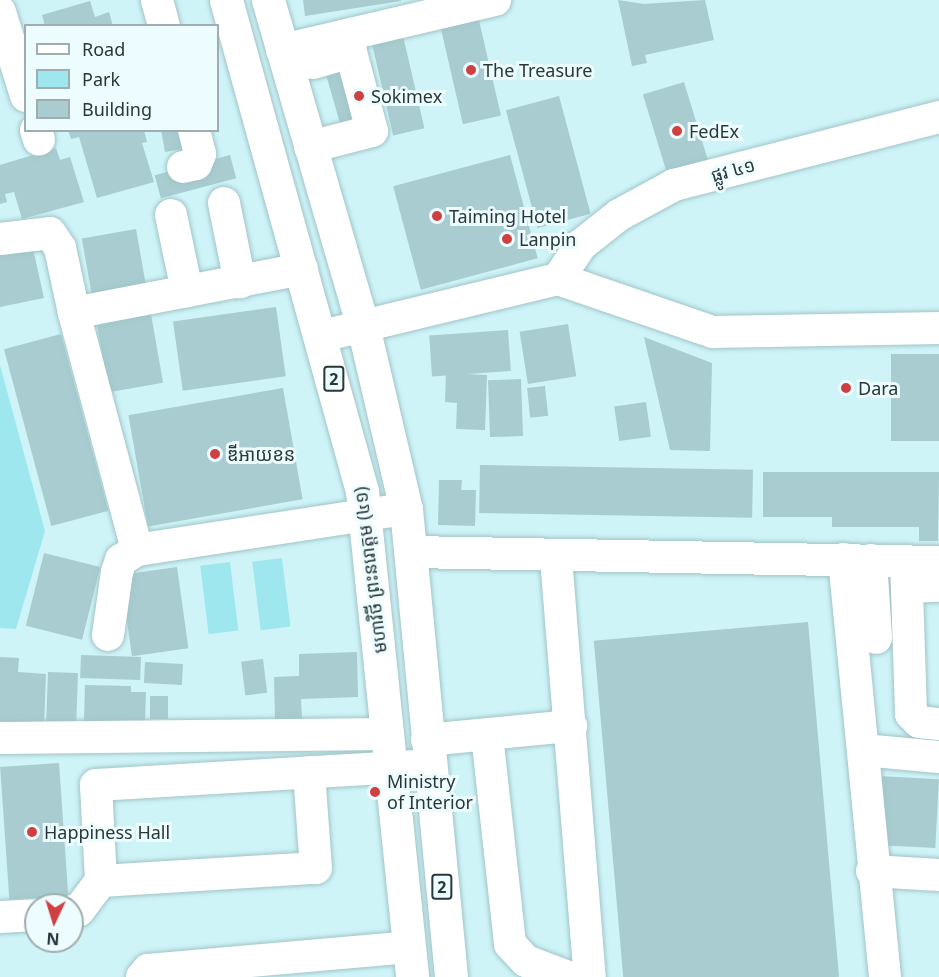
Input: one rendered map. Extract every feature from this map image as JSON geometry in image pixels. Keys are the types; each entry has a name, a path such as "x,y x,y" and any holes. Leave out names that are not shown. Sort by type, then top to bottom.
{"main road":[{"name":"មហាវិថី ព្រះនរោត្តម (៤១)","path":"226,0 322,336 366,515 410,962"},
{"name":"2","path":"268,0 363,326 406,509 412,552 451,977"}],"street":[{"path":"157,0 163,24"},
{"path":"285,60 495,0"},
{"path":"0,12 24,90"},
{"path":"285,60 351,52 372,131 310,147"},
{"name":"ផ្លូវ ៤១","path":"558,279 581,245 619,214 674,185 939,117"},
{"path":"183,167 196,164 201,154 195,132"},
{"path":"224,203 240,282"},
{"path":"171,215 187,291"},
{"path":"0,239 50,233 60,248 74,312 137,549"},
{"path":"74,312 303,269"},
{"path":"322,336 558,279 713,332 939,328"},
{"path":"108,635 117,572 121,561 137,549 406,509"},
{"path":"412,552 556,558 857,560 939,586"},
{"path":"556,558 590,977"},
{"path":"857,560 876,638"},
{"path":"857,560 863,750 872,871 885,977"},
{"path":"907,574 939,562"},
{"path":"907,574 911,714 919,722 939,724"},
{"path":"84,903 101,880 96,785 309,772 393,784 430,767 487,735 571,726"},
{"path":"0,738 387,734"},
{"path":"487,735 510,944 526,961 568,977"},
{"path":"863,750 939,757"},
{"path":"101,880 316,868 309,772"},
{"path":"872,871 939,875"},
{"path":"0,917 24,916"},
{"path":"142,977 148,970 410,962"}],"green space":[{"path":"0,365 45,531 16,629 0,628"},
{"path":"282,558 290,626 261,630 252,562"},
{"path":"230,562 238,630 209,634 200,566"}],"building":[{"path":"303,0 401,0 401,1 305,16"},
{"path":"618,0 644,4 705,0 714,40 645,55 647,63 632,66"},
{"path":"90,1 95,17 109,12 112,24 44,24 42,15"},
{"name":"The Treasure","path":"478,16 501,115 463,124 440,25"},
{"path":"401,27 424,128 393,136 370,34"},
{"path":"348,46 372,131 344,139 320,54"},
{"path":"684,82 711,169 669,182 643,95"},
{"path":"559,96 591,214 537,228 506,110"},
{"path":"69,132 144,132 147,142 142,143 154,182 97,198 79,137 71,139"},
{"path":"161,132 185,132 188,148 165,152"},
{"path":"56,148 60,160 70,157 84,202 22,219 14,192 5,194 7,202 0,204 0,165"},
{"path":"230,155 236,178 161,198 155,175"},
{"path":"510,155 538,258 421,290 393,186"},
{"path":"136,229 163,383 109,392 82,239"},
{"path":"32,244 44,298 0,307 0,251"},
{"path":"276,307 286,376 183,391 173,321"},
{"path":"568,324 576,376 528,384 520,332"},
{"path":"508,330 511,371 432,376 429,336"},
{"path":"61,334 108,511 51,526 4,349"},
{"path":"644,337 712,363 710,451 670,450"},
{"path":"891,354 939,354 939,441 891,441"},
{"path":"446,373 487,375 485,430 456,429 457,403 445,402"},
{"path":"521,379 523,436 490,437 488,380"},
{"path":"545,386 548,416 530,418 527,388"},
{"name":"ឌីអាយខន","path":"283,388 303,499 148,527 128,415"},
{"path":"646,402 651,437 619,441 614,406"},
{"path":"480,465 753,470 752,518 479,513"},
{"path":"763,472 939,472 938,541 919,541 919,527 832,527 832,517 763,517"},
{"path":"439,480 462,480 461,490 476,490 475,526 438,525"},
{"path":"44,553 100,567 82,640 26,626"},
{"path":"177,567 188,648 132,656 121,575"},
{"path":"808,622 839,977 623,977 594,641"},
{"path":"357,652 358,697 301,699 302,719 275,719 274,677 299,676 299,654"},
{"path":"81,655 141,657 140,680 80,678"},
{"path":"0,657 19,658 18,672 46,674 44,728 0,726"},
{"path":"263,659 267,693 245,695 241,662"},
{"path":"145,662 183,664 182,685 144,683"},
{"path":"48,672 78,673 76,725 46,724"},
{"path":"85,685 131,686 131,692 146,692 145,723 84,721"},
{"path":"150,696 168,696 168,719 150,719"},
{"name":"Happiness Hall","path":"59,763 68,893 24,893 24,899 9,900 0,767"},
{"path":"878,776 939,779 935,848 874,845"}],"place":[{"name":"The Treasure","path":"471,70"},
{"name":"Sokimex","path":"359,96"},
{"name":"FedEx","path":"677,131"},
{"name":"Taiming Hotel","path":"437,216"},
{"name":"Lanpin","path":"507,239"},
{"name":"Dara","path":"846,388"},
{"name":"ឌីអាយខន","path":"215,454"},
{"name":"Ministry of Interior","path":"375,792"},
{"name":"Happiness Hall","path":"32,832"}]}
